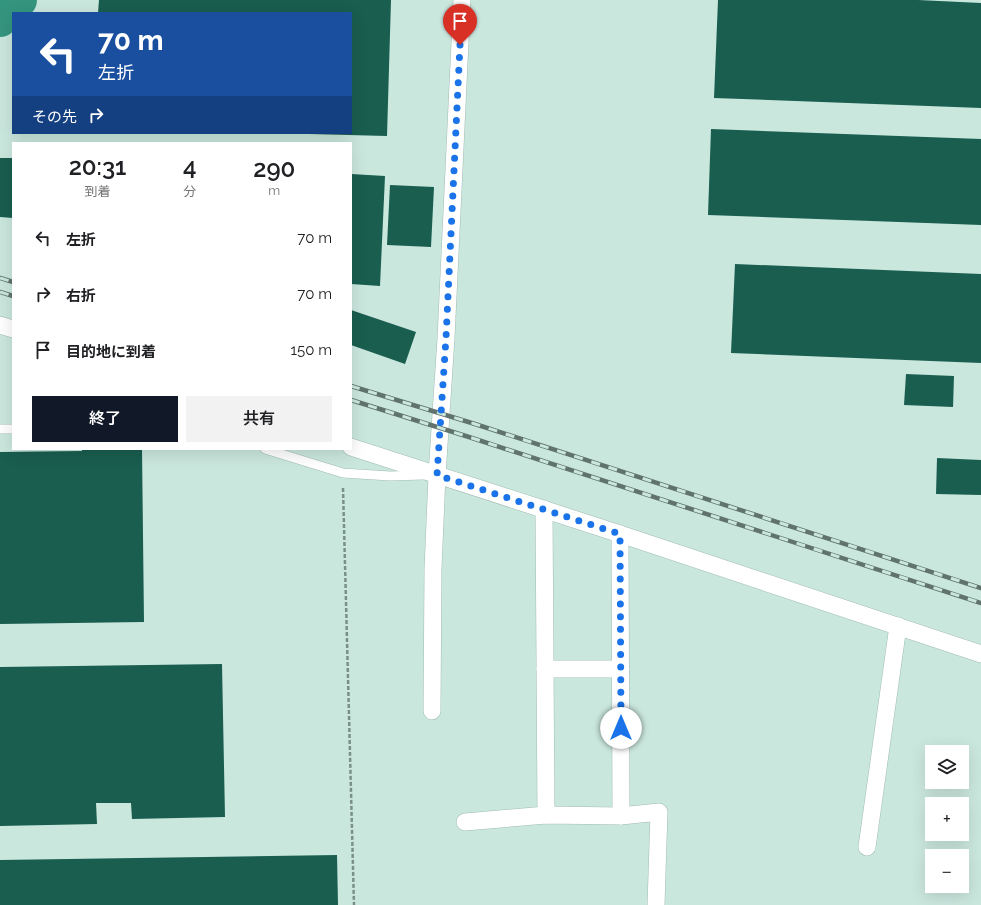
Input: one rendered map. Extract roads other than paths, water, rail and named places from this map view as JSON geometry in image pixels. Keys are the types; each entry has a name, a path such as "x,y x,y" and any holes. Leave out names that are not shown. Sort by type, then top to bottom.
{"street":[{"path":"432,711 433,569 437,475 446,338 462,0"},
{"path":"0,325 12,329"},
{"path":"352,447 620,534 981,654"},
{"path":"544,510 546,815"},
{"path":"620,534 621,816"},
{"path":"867,847 898,626"},
{"path":"545,669 621,669"},
{"path":"465,822 546,815 621,816 659,812 656,905"}],"lane":[{"path":"0,429 12,429"},
{"path":"268,450 343,473 390,476 437,475"}],"waterway":[{"path":"0,19 19,0"}],"railway":[{"path":"0,278 12,282"},
{"path":"0,292 12,296"},
{"path":"352,386 475,424 981,588"},
{"path":"352,400 981,603"}]}
